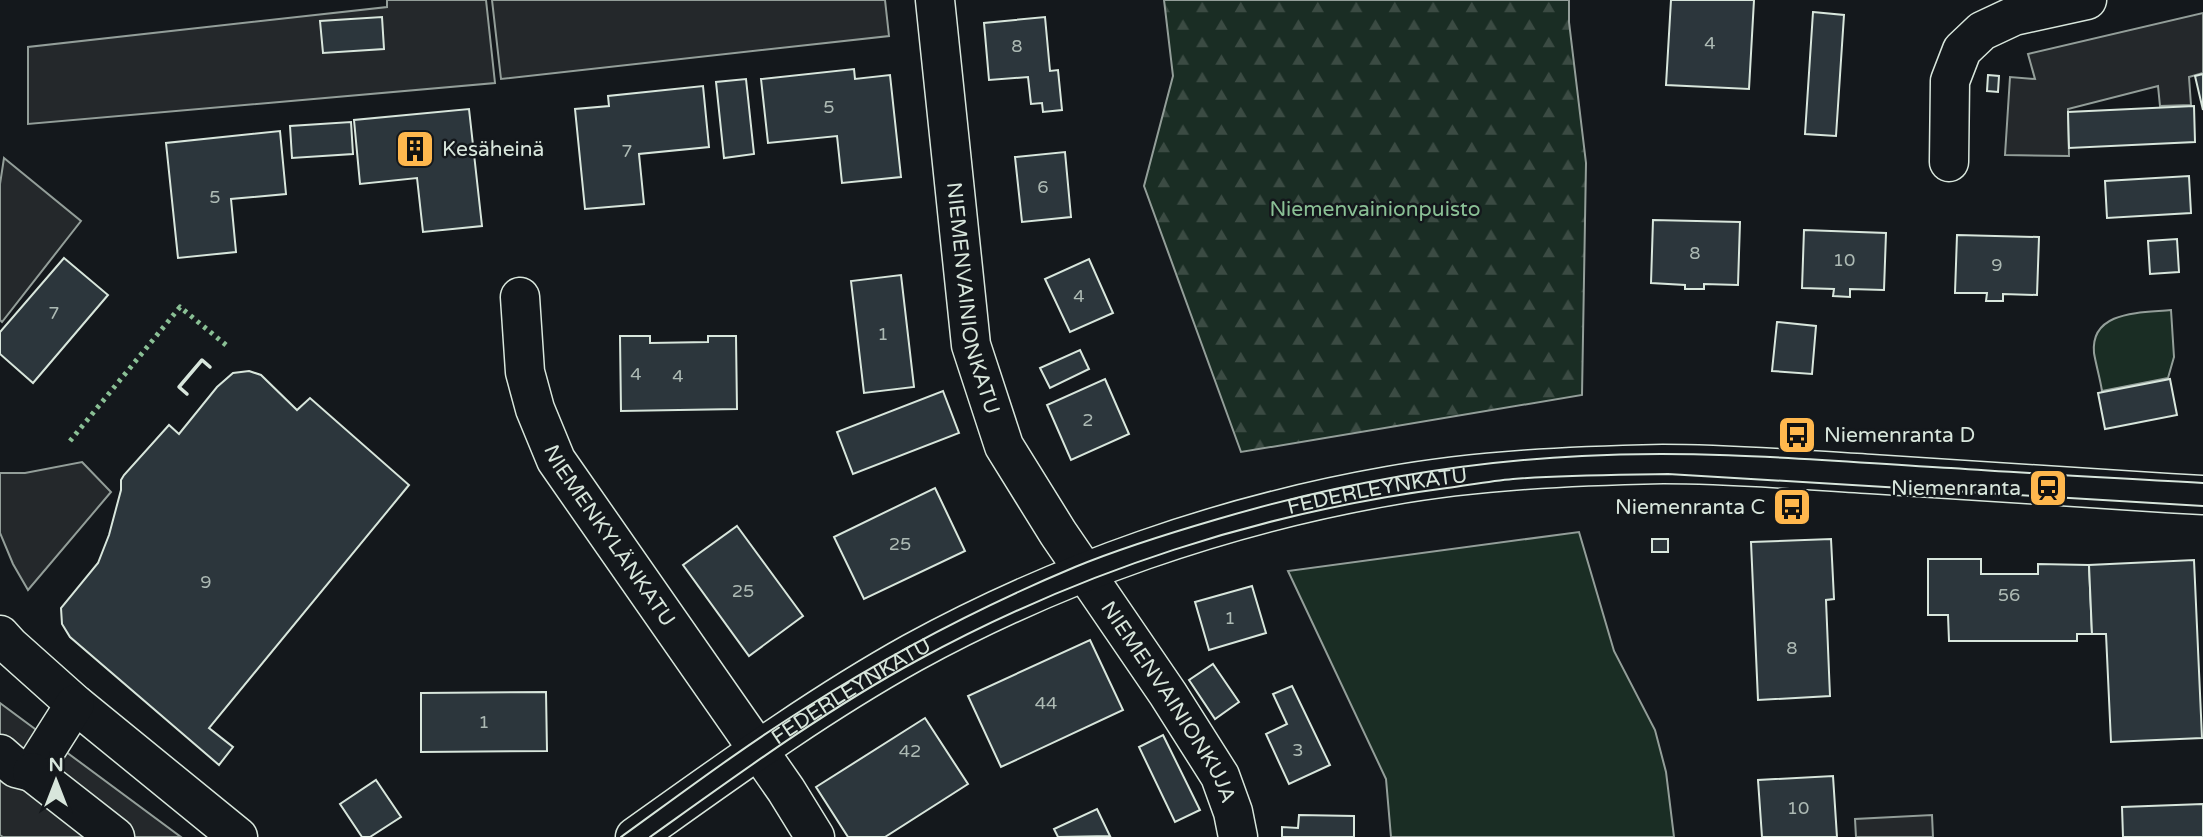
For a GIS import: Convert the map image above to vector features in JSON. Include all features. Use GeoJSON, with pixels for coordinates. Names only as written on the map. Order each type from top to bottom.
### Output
{"type":"FeatureCollection","features":[{"type":"Feature","properties":{"kind":"street","name":"NIEMENVAINIONKATU"},"geometry":{"type":"LineString","coordinates":[[935,0],[971,345],[1004,446],[1084,572]]}},
{"type":"Feature","properties":{"kind":"street"},"geometry":{"type":"LineString","coordinates":[[1949,162],[1951,80],[1962,50],[1982,31],[2014,16],[2087,0]]}},
{"type":"Feature","properties":{"kind":"street","name":"NIEMENKYLÄNKATU"},"geometry":{"type":"LineString","coordinates":[[520,297],[525,372],[535,409],[556,460],[758,750],[815,837]]}},
{"type":"Feature","properties":{"kind":"street","name":"FEDERLEYNKATU"},"geometry":{"type":"LineString","coordinates":[[635,837],[758,750],[850,690],[913,653],[997,610],[1084,572],[1172,541],[1289,508],[1391,486],[1511,471],[1667,464],[1739,466],[2203,495]]}},
{"type":"Feature","properties":{"kind":"street","name":"NIEMENVAINIONKUJA"},"geometry":{"type":"LineString","coordinates":[[1084,572],[1220,776],[1233,812],[1238,837]]}},
{"type":"Feature","properties":{"kind":"street"},"geometry":{"type":"LineString","coordinates":[[0,635],[75,705],[238,837]]}},
{"type":"Feature","properties":{"kind":"street"},"geometry":{"type":"LineString","coordinates":[[75,705],[16,763],[115,837]]}},
{"type":"Feature","properties":{"kind":"green space","name":"Niemenvainionpuisto"},"geometry":{"type":"Polygon","coordinates":[[[1164,0],[1569,0],[1569,22],[1586,163],[1582,395],[1241,452],[1144,186],[1173,76],[1164,0]]]}},
{"type":"Feature","properties":{"kind":"green space"},"geometry":{"type":"Polygon","coordinates":[[[2171,310],[2174,357],[2168,378],[2102,391],[2094,353],[2095,339],[2100,329],[2120,316],[2171,310]]]}},
{"type":"Feature","properties":{"kind":"green space"},"geometry":{"type":"Polygon","coordinates":[[[1579,532],[1614,651],[1655,730],[1666,772],[1674,837],[1391,837],[1386,779],[1288,571],[1579,532]]]}},
{"type":"Feature","properties":{"kind":"shaded area"},"geometry":{"type":"Polygon","coordinates":[[[387,0],[486,0],[495,83],[28,124],[28,47],[387,7],[387,0]]]}},
{"type":"Feature","properties":{"kind":"shaded area"},"geometry":{"type":"Polygon","coordinates":[[[492,0],[885,0],[889,36],[501,79],[492,0]]]}},
{"type":"Feature","properties":{"kind":"shaded area"},"geometry":{"type":"Polygon","coordinates":[[[2203,13],[2203,73],[2189,77],[2191,105],[2160,106],[2158,86],[2068,109],[2069,156],[2005,155],[2010,77],[2035,79],[2028,54],[2203,13]]]}},
{"type":"Feature","properties":{"kind":"shaded area"},"geometry":{"type":"Polygon","coordinates":[[[4,158],[81,221],[2,322],[0,184],[4,158]]]}},
{"type":"Feature","properties":{"kind":"shaded area"},"geometry":{"type":"Polygon","coordinates":[[[82,462],[111,492],[28,590],[0,533],[0,473],[25,473],[82,462]]]}},
{"type":"Feature","properties":{"kind":"shaded area"},"geometry":{"type":"Polygon","coordinates":[[[0,703],[181,837],[0,835],[0,703]]]}},
{"type":"Feature","properties":{"kind":"shaded area"},"geometry":{"type":"Polygon","coordinates":[[[1932,815],[1933,837],[1856,837],[1855,819],[1932,815]]]}},
{"type":"Feature","properties":{"kind":"building"},"geometry":{"type":"Polygon","coordinates":[[[1671,0],[1754,0],[1749,89],[1666,85],[1671,0]]]}},
{"type":"Feature","properties":{"kind":"building"},"geometry":{"type":"Polygon","coordinates":[[[1813,12],[1844,15],[1836,136],[1805,134],[1813,12]]]}},
{"type":"Feature","properties":{"kind":"building"},"geometry":{"type":"Polygon","coordinates":[[[382,17],[384,49],[323,53],[320,21],[382,17]]]}},
{"type":"Feature","properties":{"kind":"building"},"geometry":{"type":"Polygon","coordinates":[[[1045,17],[1050,71],[1058,70],[1062,110],[1043,112],[1042,103],[1031,104],[1028,77],[989,80],[984,23],[1045,17]]]}},
{"type":"Feature","properties":{"kind":"building"},"geometry":{"type":"Polygon","coordinates":[[[854,69],[855,79],[890,75],[901,177],[842,183],[837,136],[768,143],[761,79],[854,69]]]}},
{"type":"Feature","properties":{"kind":"building"},"geometry":{"type":"Polygon","coordinates":[[[2203,74],[2203,110],[2195,76],[2203,74]]]}},
{"type":"Feature","properties":{"kind":"building"},"geometry":{"type":"Polygon","coordinates":[[[1988,75],[1999,76],[1998,92],[1987,91],[1988,75]]]}},
{"type":"Feature","properties":{"kind":"building"},"geometry":{"type":"Polygon","coordinates":[[[746,79],[754,154],[724,158],[716,82],[746,79]]]}},
{"type":"Feature","properties":{"kind":"building"},"geometry":{"type":"Polygon","coordinates":[[[703,86],[709,147],[639,154],[644,204],[585,209],[575,109],[609,106],[608,96],[703,86]]]}},
{"type":"Feature","properties":{"kind":"building"},"geometry":{"type":"Polygon","coordinates":[[[2194,106],[2195,142],[2069,148],[2068,112],[2194,106]]]}},
{"type":"Feature","properties":{"kind":"building","name":"Kesäheinä"},"geometry":{"type":"Polygon","coordinates":[[[469,109],[482,226],[423,232],[417,178],[360,184],[354,120],[469,109]]]}},
{"type":"Feature","properties":{"kind":"building"},"geometry":{"type":"Polygon","coordinates":[[[351,122],[353,154],[292,158],[290,126],[351,122]]]}},
{"type":"Feature","properties":{"kind":"building"},"geometry":{"type":"Polygon","coordinates":[[[280,131],[286,194],[231,199],[236,252],[178,258],[166,143],[280,131]]]}},
{"type":"Feature","properties":{"kind":"building"},"geometry":{"type":"Polygon","coordinates":[[[1065,152],[1071,217],[1022,222],[1015,157],[1065,152]]]}},
{"type":"Feature","properties":{"kind":"building"},"geometry":{"type":"Polygon","coordinates":[[[2189,176],[2191,213],[2107,218],[2105,181],[2189,176]]]}},
{"type":"Feature","properties":{"kind":"building"},"geometry":{"type":"Polygon","coordinates":[[[1653,220],[1740,222],[1738,285],[1704,284],[1704,289],[1685,289],[1685,285],[1651,283],[1653,220]]]}},
{"type":"Feature","properties":{"kind":"building"},"geometry":{"type":"Polygon","coordinates":[[[1804,230],[1886,233],[1884,290],[1850,289],[1850,297],[1833,296],[1834,289],[1802,288],[1804,230]]]}},
{"type":"Feature","properties":{"kind":"building"},"geometry":{"type":"Polygon","coordinates":[[[1957,235],[2039,237],[2037,295],[2003,294],[2003,301],[1986,301],[1987,293],[1955,293],[1957,235]]]}},
{"type":"Feature","properties":{"kind":"building"},"geometry":{"type":"Polygon","coordinates":[[[2177,239],[2179,272],[2150,274],[2148,241],[2177,239]]]}},
{"type":"Feature","properties":{"kind":"building"},"geometry":{"type":"Polygon","coordinates":[[[64,258],[108,295],[33,383],[0,354],[0,332],[64,258]]]}},
{"type":"Feature","properties":{"kind":"building"},"geometry":{"type":"Polygon","coordinates":[[[1089,259],[1113,313],[1070,332],[1045,279],[1089,259]]]}},
{"type":"Feature","properties":{"kind":"building"},"geometry":{"type":"Polygon","coordinates":[[[901,275],[914,387],[864,393],[851,281],[901,275]]]}},
{"type":"Feature","properties":{"kind":"building"},"geometry":{"type":"Polygon","coordinates":[[[1777,322],[1816,326],[1812,374],[1772,371],[1777,322]]]}},
{"type":"Feature","properties":{"kind":"building"},"geometry":{"type":"Polygon","coordinates":[[[620,336],[650,336],[650,343],[708,342],[708,336],[736,336],[737,409],[621,411],[620,336]]]}},
{"type":"Feature","properties":{"kind":"building"},"geometry":{"type":"Polygon","coordinates":[[[1080,350],[1089,369],[1050,388],[1040,368],[1080,350]]]}},
{"type":"Feature","properties":{"kind":"building"},"geometry":{"type":"Polygon","coordinates":[[[249,371],[261,375],[297,410],[310,398],[409,485],[209,728],[233,747],[219,765],[70,637],[62,624],[61,608],[98,563],[109,535],[124,475],[169,425],[179,434],[217,387],[233,373],[249,371]]]}},
{"type":"Feature","properties":{"kind":"building"},"geometry":{"type":"Polygon","coordinates":[[[1105,379],[1129,434],[1071,460],[1047,405],[1105,379]]]}},
{"type":"Feature","properties":{"kind":"building"},"geometry":{"type":"Polygon","coordinates":[[[2170,379],[2177,415],[2105,429],[2098,393],[2170,379]]]}},
{"type":"Feature","properties":{"kind":"building"},"geometry":{"type":"Polygon","coordinates":[[[943,391],[959,433],[853,474],[837,432],[943,391]]]}},
{"type":"Feature","properties":{"kind":"building"},"geometry":{"type":"Polygon","coordinates":[[[935,488],[965,551],[864,599],[834,537],[935,488]]]}},
{"type":"Feature","properties":{"kind":"building"},"geometry":{"type":"Polygon","coordinates":[[[737,526],[803,616],[749,656],[683,565],[737,526]]]}},
{"type":"Feature","properties":{"kind":"building"},"geometry":{"type":"Polygon","coordinates":[[[1652,539],[1668,539],[1668,552],[1652,552],[1652,539]]]}},
{"type":"Feature","properties":{"kind":"building"},"geometry":{"type":"Polygon","coordinates":[[[1831,539],[1834,599],[1826,600],[1830,696],[1758,700],[1751,542],[1831,539]]]}},
{"type":"Feature","properties":{"kind":"building"},"geometry":{"type":"Polygon","coordinates":[[[1928,559],[1981,559],[1981,574],[2038,574],[2038,564],[2089,565],[2092,634],[2077,634],[2077,641],[1949,641],[1948,615],[1928,615],[1928,559]]]}},
{"type":"Feature","properties":{"kind":"building"},"geometry":{"type":"Polygon","coordinates":[[[2194,560],[2202,738],[2111,742],[2106,634],[2092,634],[2089,565],[2194,560]]]}},
{"type":"Feature","properties":{"kind":"building"},"geometry":{"type":"Polygon","coordinates":[[[1252,586],[1266,633],[1209,650],[1195,602],[1252,586]]]}},
{"type":"Feature","properties":{"kind":"building"},"geometry":{"type":"Polygon","coordinates":[[[1090,640],[1123,710],[1001,767],[968,696],[1090,640]]]}},
{"type":"Feature","properties":{"kind":"building"},"geometry":{"type":"Polygon","coordinates":[[[1213,664],[1239,702],[1215,719],[1189,680],[1213,664]]]}},
{"type":"Feature","properties":{"kind":"building"},"geometry":{"type":"Polygon","coordinates":[[[1292,686],[1330,765],[1289,784],[1266,734],[1287,724],[1273,694],[1292,686]]]}},
{"type":"Feature","properties":{"kind":"building"},"geometry":{"type":"Polygon","coordinates":[[[546,692],[547,751],[421,752],[421,693],[546,692]]]}},
{"type":"Feature","properties":{"kind":"building"},"geometry":{"type":"Polygon","coordinates":[[[925,718],[968,784],[885,837],[848,837],[816,787],[925,718]]]}},
{"type":"Feature","properties":{"kind":"building"},"geometry":{"type":"Polygon","coordinates":[[[1163,735],[1200,810],[1175,822],[1139,747],[1163,735]]]}},
{"type":"Feature","properties":{"kind":"building"},"geometry":{"type":"Polygon","coordinates":[[[1833,776],[1837,837],[1762,837],[1758,780],[1833,776]]]}},
{"type":"Feature","properties":{"kind":"building"},"geometry":{"type":"Polygon","coordinates":[[[376,780],[401,817],[370,837],[362,837],[340,804],[376,780]]]}},
{"type":"Feature","properties":{"kind":"building"},"geometry":{"type":"Polygon","coordinates":[[[2203,804],[2203,837],[2123,837],[2122,807],[2203,804]]]}},
{"type":"Feature","properties":{"kind":"building"},"geometry":{"type":"Polygon","coordinates":[[[1097,809],[1110,836],[1058,837],[1054,829],[1097,809]]]}},
{"type":"Feature","properties":{"kind":"building"},"geometry":{"type":"Polygon","coordinates":[[[1299,815],[1354,816],[1354,837],[1282,837],[1282,827],[1298,828],[1299,815]]]}},
{"type":"Feature","properties":{"kind":"tram line"},"geometry":{"type":"LineString","coordinates":[[621,837],[736,754],[807,707],[905,649],[972,614],[1110,553],[1200,524],[1308,495],[1398,477],[1490,463],[1628,454],[1767,457],[2203,483]]}},
{"type":"Feature","properties":{"kind":"tram line"},"geometry":{"type":"LineString","coordinates":[[650,837],[781,744],[849,700],[980,628],[1108,573],[1174,550],[1309,512],[1505,480],[1668,474],[2203,506]]}},
{"type":"Feature","properties":{"kind":"hedge"},"geometry":{"type":"LineString","coordinates":[[70,441],[180,307],[226,345]]}},
{"type":"Feature","properties":{"kind":"wall"},"geometry":{"type":"LineString","coordinates":[[187,394],[179,387],[202,360],[210,367]]}},
{"type":"Feature","properties":{"kind":"place","name":"Kesäheinä"},"geometry":{"type":"Point","coordinates":[415,149]}},
{"type":"Feature","properties":{"kind":"place","name":"Niemenranta D"},"geometry":{"type":"Point","coordinates":[1797,435]}},
{"type":"Feature","properties":{"kind":"place","name":"Niemenranta"},"geometry":{"type":"Point","coordinates":[2048,488]}},
{"type":"Feature","properties":{"kind":"place","name":"Niemenranta C"},"geometry":{"type":"Point","coordinates":[1792,507]}}]}
